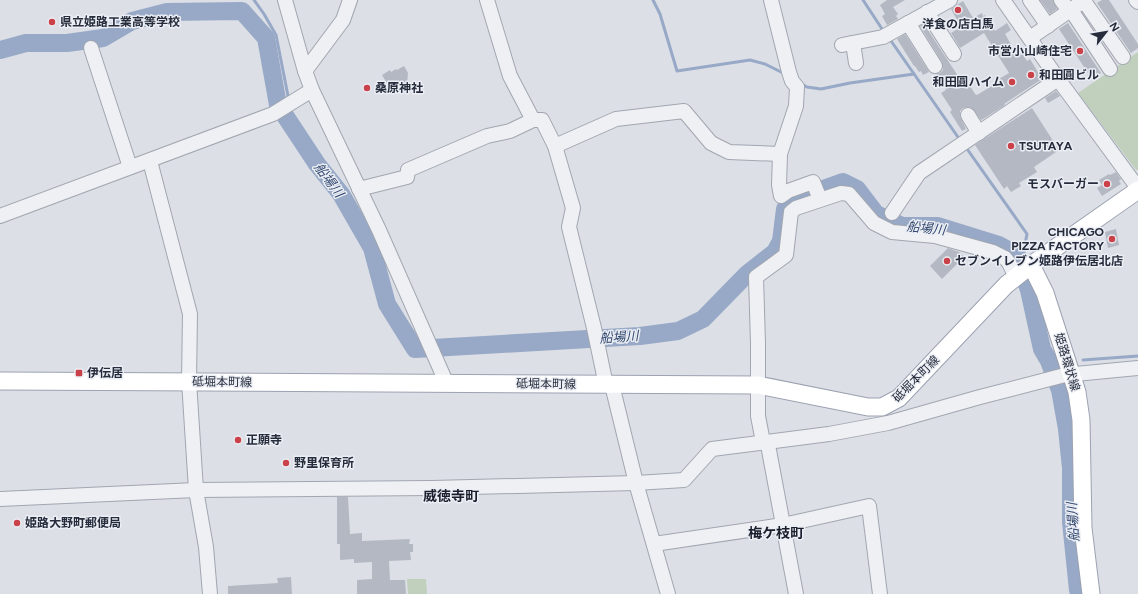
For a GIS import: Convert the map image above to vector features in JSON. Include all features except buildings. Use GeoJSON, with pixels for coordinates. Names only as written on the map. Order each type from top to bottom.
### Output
{"type":"FeatureCollection","features":[{"type":"Feature","properties":{"kind":"main road"},"geometry":{"type":"LineString","coordinates":[[1024,271],[1138,189]]}},
{"type":"Feature","properties":{"kind":"main road","name":"砥堀本町線"},"geometry":{"type":"LineString","coordinates":[[0,381],[189,381],[411,384],[446,382],[609,385],[758,385],[868,407],[882,408],[899,398],[1006,285],[1024,271]]}},
{"type":"Feature","properties":{"kind":"main road","name":"姫路環状線"},"geometry":{"type":"LineString","coordinates":[[1024,271],[1045,293],[1068,375],[1077,392],[1081,420],[1084,528],[1091,594]]}},
{"type":"Feature","properties":{"kind":"street"},"geometry":{"type":"LineString","coordinates":[[285,0],[305,71],[312,90],[379,230],[446,382]]}},
{"type":"Feature","properties":{"kind":"street"},"geometry":{"type":"LineString","coordinates":[[305,71],[343,20],[350,0]]}},
{"type":"Feature","properties":{"kind":"street"},"geometry":{"type":"LineString","coordinates":[[487,0],[510,76],[533,120]]}},
{"type":"Feature","properties":{"kind":"street"},"geometry":{"type":"LineString","coordinates":[[771,0],[789,72],[792,81],[798,87],[796,106],[780,154],[779,185],[781,196],[788,191],[813,182],[820,199]]}},
{"type":"Feature","properties":{"kind":"street"},"geometry":{"type":"LineString","coordinates":[[856,63],[847,44],[887,35],[950,0]]}},
{"type":"Feature","properties":{"kind":"street"},"geometry":{"type":"LineString","coordinates":[[1004,0],[1058,79],[1138,189]]}},
{"type":"Feature","properties":{"kind":"street"},"geometry":{"type":"LineString","coordinates":[[1030,0],[1048,26]]}},
{"type":"Feature","properties":{"kind":"street"},"geometry":{"type":"LineString","coordinates":[[1030,38],[1048,26],[1067,7],[1085,0],[1123,58]]}},
{"type":"Feature","properties":{"kind":"street"},"geometry":{"type":"LineString","coordinates":[[1067,7],[1110,69]]}},
{"type":"Feature","properties":{"kind":"street"},"geometry":{"type":"LineString","coordinates":[[927,12],[954,54]]}},
{"type":"Feature","properties":{"kind":"street"},"geometry":{"type":"LineString","coordinates":[[908,23],[936,66]]}},
{"type":"Feature","properties":{"kind":"street"},"geometry":{"type":"LineString","coordinates":[[91,48],[130,167]]}},
{"type":"Feature","properties":{"kind":"street"},"geometry":{"type":"LineString","coordinates":[[892,213],[919,173],[1058,79]]}},
{"type":"Feature","properties":{"kind":"street"},"geometry":{"type":"LineString","coordinates":[[0,216],[273,114],[312,90]]}},
{"type":"Feature","properties":{"kind":"street"},"geometry":{"type":"LineString","coordinates":[[555,146],[616,119],[684,111],[711,143],[729,152],[780,154]]}},
{"type":"Feature","properties":{"kind":"street"},"geometry":{"type":"LineString","coordinates":[[968,115],[979,133]]}},
{"type":"Feature","properties":{"kind":"street"},"geometry":{"type":"LineString","coordinates":[[359,189],[407,178],[408,170],[487,136],[510,131],[533,120],[542,120],[555,146],[573,208],[569,227],[597,343],[668,594]]}},
{"type":"Feature","properties":{"kind":"street"},"geometry":{"type":"LineString","coordinates":[[150,161],[190,314],[189,381],[196,490],[206,547],[210,594]]}},
{"type":"Feature","properties":{"kind":"street"},"geometry":{"type":"LineString","coordinates":[[796,594],[768,445],[763,442],[758,416],[756,277],[786,256],[791,212],[796,208],[820,199],[841,193],[849,194],[874,223],[892,232],[935,236],[993,252],[1024,271]]}},
{"type":"Feature","properties":{"kind":"street"},"geometry":{"type":"LineString","coordinates":[[0,499],[196,490],[432,488],[636,483],[684,480],[712,449],[829,434],[888,423],[1048,379],[1068,375],[1138,368]]}},
{"type":"Feature","properties":{"kind":"street"},"geometry":{"type":"LineString","coordinates":[[887,406],[888,423]]}},
{"type":"Feature","properties":{"kind":"street"},"geometry":{"type":"LineString","coordinates":[[654,544],[783,525],[869,506],[880,594]]}},
{"type":"Feature","properties":{"kind":"green space"},"geometry":{"type":"Polygon","coordinates":[[[1138,52],[1138,170],[1136,170],[1078,93],[1138,52]]]}},
{"type":"Feature","properties":{"kind":"green space"},"geometry":{"type":"Polygon","coordinates":[[[407,579],[426,579],[427,594],[408,594],[407,579]]]}},
{"type":"Feature","properties":{"kind":"waterway"},"geometry":{"type":"LineString","coordinates":[[254,0],[276,35],[289,101]]}},
{"type":"Feature","properties":{"kind":"waterway"},"geometry":{"type":"LineString","coordinates":[[653,0],[660,14],[677,71],[750,60],[765,64],[785,74]]}},
{"type":"Feature","properties":{"kind":"waterway"},"geometry":{"type":"LineString","coordinates":[[863,0],[884,32]]}},
{"type":"Feature","properties":{"kind":"waterway","name":"船場川"},"geometry":{"type":"LineString","coordinates":[[0,50],[26,43],[67,43],[103,38],[132,21],[167,12],[242,11],[266,38],[278,105],[317,164],[341,194],[372,248],[387,304],[415,349],[640,336],[678,331],[703,319],[747,274],[775,252],[781,241],[785,209],[793,200],[843,182],[857,189],[876,214],[902,226],[938,226],[999,245],[1017,255],[1029,290],[1042,349],[1049,361],[1060,390],[1067,429],[1071,468],[1071,522],[1078,590],[1080,594]]}},
{"type":"Feature","properties":{"kind":"waterway"},"geometry":{"type":"LineString","coordinates":[[889,38],[960,140]]}},
{"type":"Feature","properties":{"kind":"waterway"},"geometry":{"type":"LineString","coordinates":[[800,83],[807,87],[821,89],[850,83],[914,74]]}},
{"type":"Feature","properties":{"kind":"waterway"},"geometry":{"type":"LineString","coordinates":[[290,108],[292,114],[305,134],[317,164]]}},
{"type":"Feature","properties":{"kind":"waterway"},"geometry":{"type":"LineString","coordinates":[[965,146],[1027,234],[1024,249],[1017,255]]}},
{"type":"Feature","properties":{"kind":"waterway"},"geometry":{"type":"LineString","coordinates":[[1083,360],[1138,356]]}},
{"type":"Feature","properties":{"kind":"place","name":"洋食の店白馬"},"geometry":{"type":"Point","coordinates":[958,10]}},
{"type":"Feature","properties":{"kind":"place","name":"県立姫路工業高等学校"},"geometry":{"type":"Point","coordinates":[52,22]}},
{"type":"Feature","properties":{"kind":"place","name":"市営小山崎住宅"},"geometry":{"type":"Point","coordinates":[1080,51]}},
{"type":"Feature","properties":{"kind":"place","name":"和田圓ビル"},"geometry":{"type":"Point","coordinates":[1031,75]}},
{"type":"Feature","properties":{"kind":"place","name":"和田圓ハイム"},"geometry":{"type":"Point","coordinates":[1012,82]}},
{"type":"Feature","properties":{"kind":"place","name":"桑原神社"},"geometry":{"type":"Point","coordinates":[367,88]}},
{"type":"Feature","properties":{"kind":"place","name":"TSUTAYA"},"geometry":{"type":"Point","coordinates":[1011,146]}},
{"type":"Feature","properties":{"kind":"place","name":"モスバーガー"},"geometry":{"type":"Point","coordinates":[1107,184]}},
{"type":"Feature","properties":{"kind":"place","name":"CHICAGO PIZZA FACTORY"},"geometry":{"type":"Point","coordinates":[1112,239]}},
{"type":"Feature","properties":{"kind":"place","name":"セブンイレブン姫路伊伝居北店"},"geometry":{"type":"Point","coordinates":[947,261]}},
{"type":"Feature","properties":{"kind":"place","name":"伊伝居"},"geometry":{"type":"Point","coordinates":[79,373]}},
{"type":"Feature","properties":{"kind":"place","name":"正願寺"},"geometry":{"type":"Point","coordinates":[238,440]}},
{"type":"Feature","properties":{"kind":"place","name":"野里保育所"},"geometry":{"type":"Point","coordinates":[286,463]}},
{"type":"Feature","properties":{"kind":"place","name":"姫路大野町郵便局"},"geometry":{"type":"Point","coordinates":[17,523]}},
{"type":"Feature","properties":{"kind":"district","name":"威徳寺町"},"geometry":{"type":"Point","coordinates":[451,496]}},
{"type":"Feature","properties":{"kind":"district","name":"梅ケ枝町"},"geometry":{"type":"Point","coordinates":[776,533]}}]}
